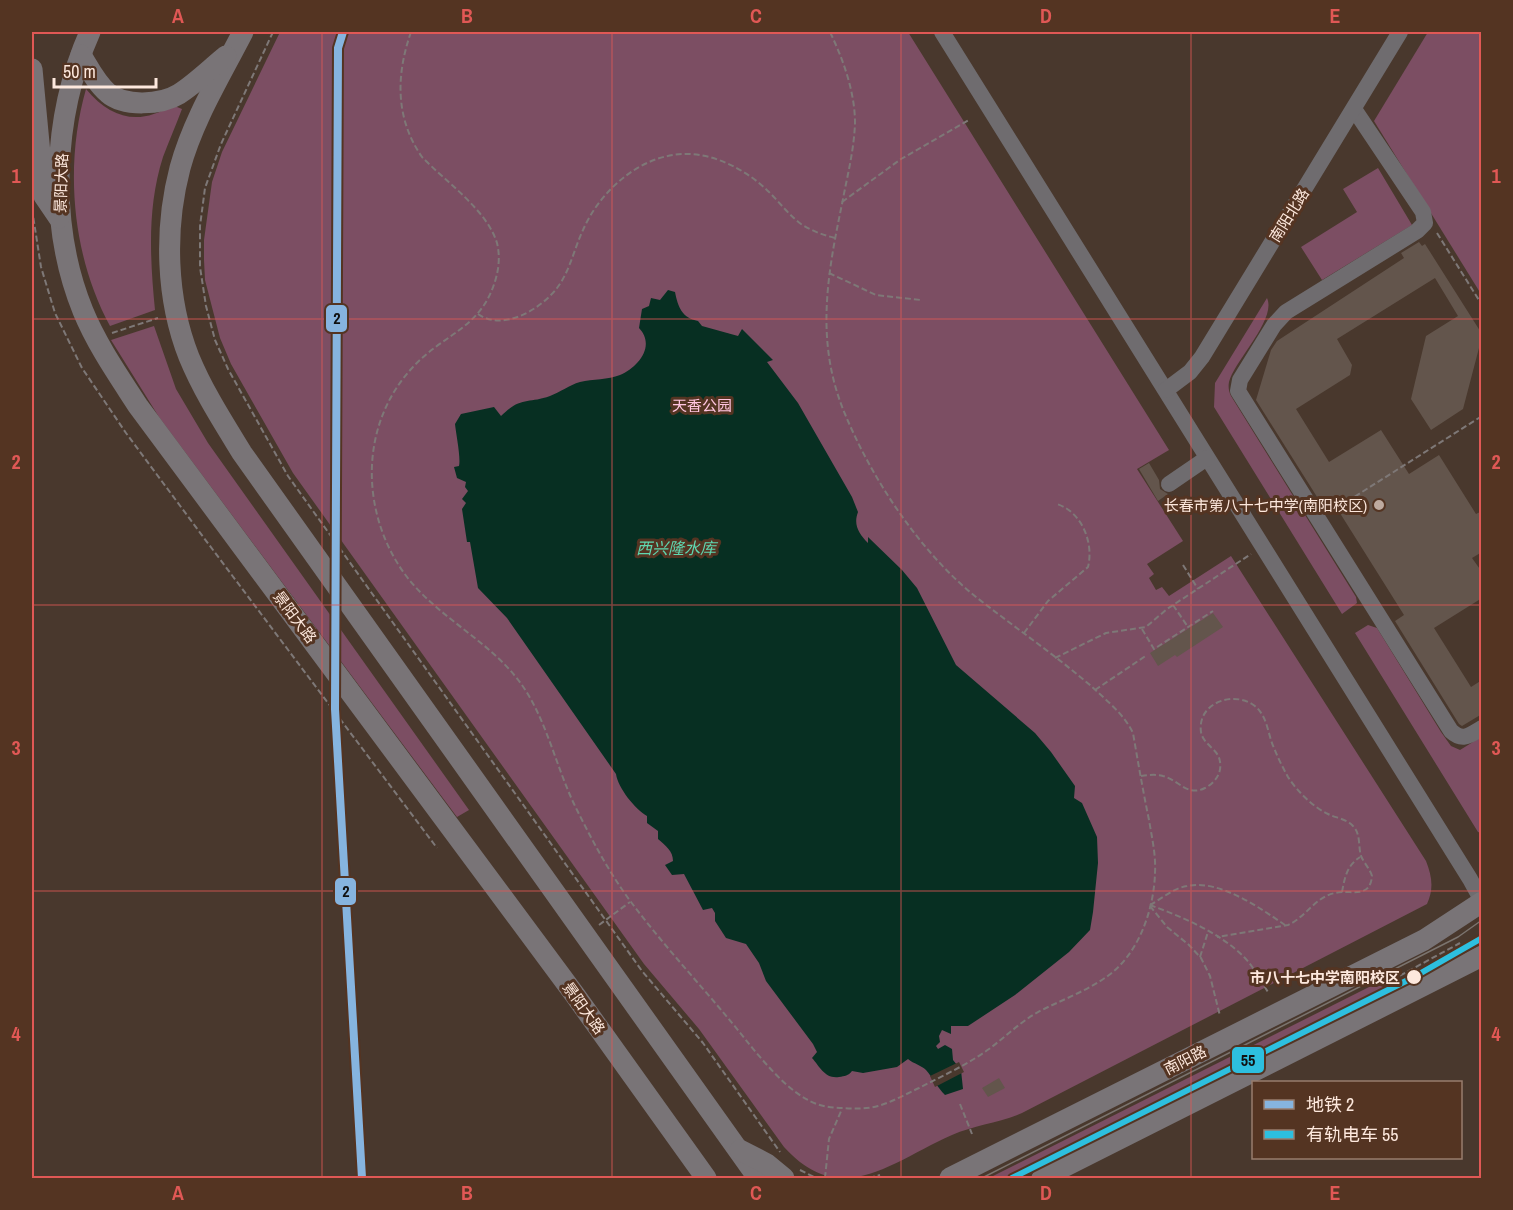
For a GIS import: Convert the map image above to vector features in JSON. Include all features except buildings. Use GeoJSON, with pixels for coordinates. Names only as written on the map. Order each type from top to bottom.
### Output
{"type":"FeatureCollection","features":[{"type":"Feature","properties":{"kind":"main road","name":"景阳大路"},"geometry":{"type":"LineString","coordinates":[[90,32],[81,55],[63,129],[59,218],[65,257],[83,312],[112,366],[138,406],[575,995],[706,1179]]}},
{"type":"Feature","properties":{"kind":"main road"},"geometry":{"type":"LineString","coordinates":[[81,55],[95,78],[108,93],[120,101],[136,104],[177,96],[239,41]]}},
{"type":"Feature","properties":{"kind":"main road"},"geometry":{"type":"LineString","coordinates":[[239,41],[188,144],[174,198],[170,236],[172,292],[188,355],[217,413],[242,453],[758,1179]]}},
{"type":"Feature","properties":{"kind":"main road"},"geometry":{"type":"LineString","coordinates":[[32,69],[44,195],[59,218]]}},
{"type":"Feature","properties":{"kind":"main road","name":"南阳路"},"geometry":{"type":"LineString","coordinates":[[950,1179],[1424,939],[1482,901]]}},
{"type":"Feature","properties":{"kind":"main road"},"geometry":{"type":"LineString","coordinates":[[1042,1179],[1482,956]]}},
{"type":"Feature","properties":{"kind":"main road"},"geometry":{"type":"LineString","coordinates":[[736,1149],[790,1173]]}},
{"type":"Feature","properties":{"kind":"street"},"geometry":{"type":"LineString","coordinates":[[942,32],[1482,901]]}},
{"type":"Feature","properties":{"kind":"street","name":"南阳北路"},"geometry":{"type":"LineString","coordinates":[[1166,390],[1196,365],[1400,32]]}},
{"type":"Feature","properties":{"kind":"street"},"geometry":{"type":"LineString","coordinates":[[1354,109],[1426,220],[1421,228],[1286,312],[1274,325],[1240,380],[1238,388],[1240,396],[1450,731],[1459,738],[1465,738],[1482,728]]}},
{"type":"Feature","properties":{"kind":"street"},"geometry":{"type":"LineString","coordinates":[[1169,484],[1207,458]]}},
{"type":"Feature","properties":{"kind":"path"},"geometry":{"type":"LineString","coordinates":[[273,32],[220,144],[205,188],[200,226],[200,267],[206,306],[215,340],[228,369],[288,476],[642,971],[703,1043],[782,1153]]}},
{"type":"Feature","properties":{"kind":"path"},"geometry":{"type":"LineString","coordinates":[[411,32],[403,57],[400,95],[404,123],[422,157],[487,223],[498,248],[498,269],[488,301],[478,314],[421,358],[402,379],[387,406],[374,445],[371,484],[378,520],[391,553],[426,598],[492,652],[522,685],[542,725],[575,806],[630,902],[780,1078],[809,1101],[861,1109],[879,1106],[965,1064],[992,1047],[1025,1019],[1108,976],[1126,959],[1137,944],[1155,882],[1155,858],[1130,726],[1118,711],[1095,690],[957,580],[904,519],[870,467],[844,412],[830,365],[825,307],[835,238],[854,144],[855,121],[846,74],[830,32]]}},
{"type":"Feature","properties":{"kind":"path"},"geometry":{"type":"LineString","coordinates":[[842,202],[901,159],[969,120]]}},
{"type":"Feature","properties":{"kind":"path"},"geometry":{"type":"LineString","coordinates":[[478,314],[489,321],[499,321],[525,313],[537,306],[561,281],[589,218],[601,200],[636,169],[672,155],[707,156],[736,168],[761,185],[803,225],[835,238]]}},
{"type":"Feature","properties":{"kind":"path"},"geometry":{"type":"LineString","coordinates":[[32,209],[41,267],[55,313],[82,368],[204,538],[437,848]]}},
{"type":"Feature","properties":{"kind":"path"},"geometry":{"type":"LineString","coordinates":[[1426,220],[1433,227],[1482,304]]}},
{"type":"Feature","properties":{"kind":"path"},"geometry":{"type":"LineString","coordinates":[[829,273],[876,295],[921,300]]}},
{"type":"Feature","properties":{"kind":"path"},"geometry":{"type":"LineString","coordinates":[[112,333],[158,318]]}},
{"type":"Feature","properties":{"kind":"path"},"geometry":{"type":"LineString","coordinates":[[1318,521],[1482,416]]}},
{"type":"Feature","properties":{"kind":"path"},"geometry":{"type":"LineString","coordinates":[[1024,633],[1048,601],[1088,567],[1090,551],[1082,524],[1068,508],[1057,504]]}},
{"type":"Feature","properties":{"kind":"path"},"geometry":{"type":"LineString","coordinates":[[1055,658],[1107,633],[1142,629],[1173,605],[1262,547]]}},
{"type":"Feature","properties":{"kind":"path"},"geometry":{"type":"LineString","coordinates":[[1183,565],[1198,589]]}},
{"type":"Feature","properties":{"kind":"path"},"geometry":{"type":"LineString","coordinates":[[1173,605],[1188,627]]}},
{"type":"Feature","properties":{"kind":"path"},"geometry":{"type":"LineString","coordinates":[[1142,629],[1154,649],[1213,611]]}},
{"type":"Feature","properties":{"kind":"path"},"geometry":{"type":"LineString","coordinates":[[1095,690],[1147,655]]}},
{"type":"Feature","properties":{"kind":"path"},"geometry":{"type":"LineString","coordinates":[[1141,776],[1162,776],[1186,790],[1206,788],[1220,772],[1220,763],[1217,753],[1202,736],[1203,716],[1211,706],[1218,702],[1240,699],[1254,705],[1265,718],[1273,747],[1295,786],[1322,810],[1354,826],[1361,856],[1372,876],[1371,883],[1361,892],[1335,892],[1322,898],[1299,919],[1286,926],[1217,937]]}},
{"type":"Feature","properties":{"kind":"path"},"geometry":{"type":"LineString","coordinates":[[1342,892],[1347,870],[1351,863],[1361,856]]}},
{"type":"Feature","properties":{"kind":"path"},"geometry":{"type":"LineString","coordinates":[[1150,905],[1187,885],[1206,887],[1238,896],[1286,926]]}},
{"type":"Feature","properties":{"kind":"path"},"geometry":{"type":"LineString","coordinates":[[584,936],[630,902]]}},
{"type":"Feature","properties":{"kind":"path"},"geometry":{"type":"LineString","coordinates":[[1150,905],[1175,914],[1217,937],[1244,957],[1268,992]]}},
{"type":"Feature","properties":{"kind":"path"},"geometry":{"type":"LineString","coordinates":[[1150,905],[1172,932],[1200,957],[1210,976],[1220,1016]]}},
{"type":"Feature","properties":{"kind":"path"},"geometry":{"type":"LineString","coordinates":[[1200,957],[1208,932]]}},
{"type":"Feature","properties":{"kind":"path"},"geometry":{"type":"LineString","coordinates":[[1392,980],[1460,943]]}},
{"type":"Feature","properties":{"kind":"path"},"geometry":{"type":"LineString","coordinates":[[960,1104],[972,1134]]}},
{"type":"Feature","properties":{"kind":"path"},"geometry":{"type":"LineString","coordinates":[[825,1179],[829,1139],[843,1108]]}},
{"type":"Feature","properties":{"kind":"path"},"geometry":{"type":"LineString","coordinates":[[790,1173],[816,1179]]}},
{"type":"Feature","properties":{"kind":"path"},"geometry":{"type":"LineString","coordinates":[[869,1179],[880,1175]]}},
{"type":"Feature","properties":{"kind":"green space","name":"天香公园"},"geometry":{"type":"Polygon","coordinates":[[[280,32],[908,32],[1169,450],[1137,469],[1183,541],[1147,564],[1154,574],[1149,578],[1156,590],[1162,587],[1169,596],[1231,556],[1426,861],[1431,882],[1431,893],[1427,904],[1022,1113],[960,1132],[866,1175],[846,1178],[826,1176],[805,1166],[784,1147],[699,1029],[644,964],[293,473],[231,364],[220,338],[205,280],[204,240],[212,182],[222,152],[280,32]]]}},
{"type":"Feature","properties":{"kind":"green space"},"geometry":{"type":"Polygon","coordinates":[[[1428,32],[1481,32],[1481,294],[1374,121],[1428,32]]]}},
{"type":"Feature","properties":{"kind":"green space"},"geometry":{"type":"Polygon","coordinates":[[[86,89],[105,107],[126,116],[149,116],[172,105],[182,109],[163,157],[154,195],[151,252],[155,310],[110,326],[87,270],[76,210],[75,149],[86,89]]]}},
{"type":"Feature","properties":{"kind":"green space"},"geometry":{"type":"Polygon","coordinates":[[[1378,168],[1412,225],[1322,280],[1301,247],[1357,212],[1343,189],[1378,168]]]}},
{"type":"Feature","properties":{"kind":"green space"},"geometry":{"type":"Polygon","coordinates":[[[1267,298],[1266,317],[1232,373],[1229,391],[1356,597],[1357,603],[1342,614],[1214,407],[1215,383],[1267,298]]]}},
{"type":"Feature","properties":{"kind":"green space"},"geometry":{"type":"Polygon","coordinates":[[[154,326],[176,389],[208,443],[469,810],[457,817],[159,417],[111,340],[154,326]]]}},
{"type":"Feature","properties":{"kind":"green space"},"geometry":{"type":"Polygon","coordinates":[[[1368,625],[1377,628],[1451,746],[1460,750],[1481,737],[1481,833],[1478,832],[1355,633],[1368,625]]]}},
{"type":"Feature","properties":{"kind":"green space"},"geometry":{"type":"Polygon","coordinates":[[[1391,976],[1394,983],[1005,1178],[989,1178],[1391,976]]]}},
{"type":"Feature","properties":{"kind":"water","name":"西兴隆水库"},"geometry":{"type":"Polygon","coordinates":[[[668,290],[675,292],[679,307],[688,317],[698,321],[702,326],[738,336],[742,329],[773,360],[767,362],[798,403],[852,497],[858,512],[858,529],[862,536],[868,543],[868,537],[917,588],[956,665],[1035,733],[1051,752],[1075,786],[1074,798],[1082,803],[1097,837],[1098,863],[1090,930],[1069,952],[1015,995],[968,1026],[951,1026],[951,1034],[942,1030],[939,1036],[940,1042],[936,1046],[938,1049],[945,1045],[952,1049],[953,1060],[961,1070],[963,1089],[945,1095],[926,1070],[908,1059],[897,1067],[863,1073],[852,1071],[848,1075],[839,1077],[823,1072],[812,1058],[817,1052],[813,1044],[766,981],[759,963],[746,944],[726,938],[715,921],[712,908],[703,910],[684,874],[672,875],[665,865],[673,861],[672,854],[658,839],[658,831],[647,823],[647,816],[628,798],[616,774],[507,618],[478,588],[462,509],[466,503],[462,499],[468,491],[465,487],[466,482],[457,478],[454,467],[459,466],[455,424],[461,414],[494,407],[501,416],[519,403],[550,396],[580,382],[611,378],[627,371],[643,355],[645,349],[644,335],[639,328],[642,309],[649,306],[651,298],[660,300],[668,290]]]}},
{"type":"Feature","properties":{"kind":"pier"},"geometry":{"type":"Polygon","coordinates":[[[959,1062],[964,1072],[935,1087],[930,1076],[959,1062]]]}},
{"type":"Feature","properties":{"kind":"tram line"},"geometry":{"type":"LineString","coordinates":[[982,1178],[1458,937],[1482,920]]}},
{"type":"Feature","properties":{"kind":"tram line","name":"55"},"geometry":{"type":"LineString","coordinates":[[1012,1178],[1414,977],[1482,938]]}},
{"type":"Feature","properties":{"kind":"metro line","name":"2"},"geometry":{"type":"LineString","coordinates":[[343,32],[338,48],[335,709],[362,1178]]}},
{"type":"Feature","properties":{"kind":"place","name":"长春市第八十七中学(南阳校区)"},"geometry":{"type":"Point","coordinates":[1379,505]}},
{"type":"Feature","properties":{"kind":"place","name":"市八十七中学南阳校区"},"geometry":{"type":"Point","coordinates":[1414,977]}}]}
